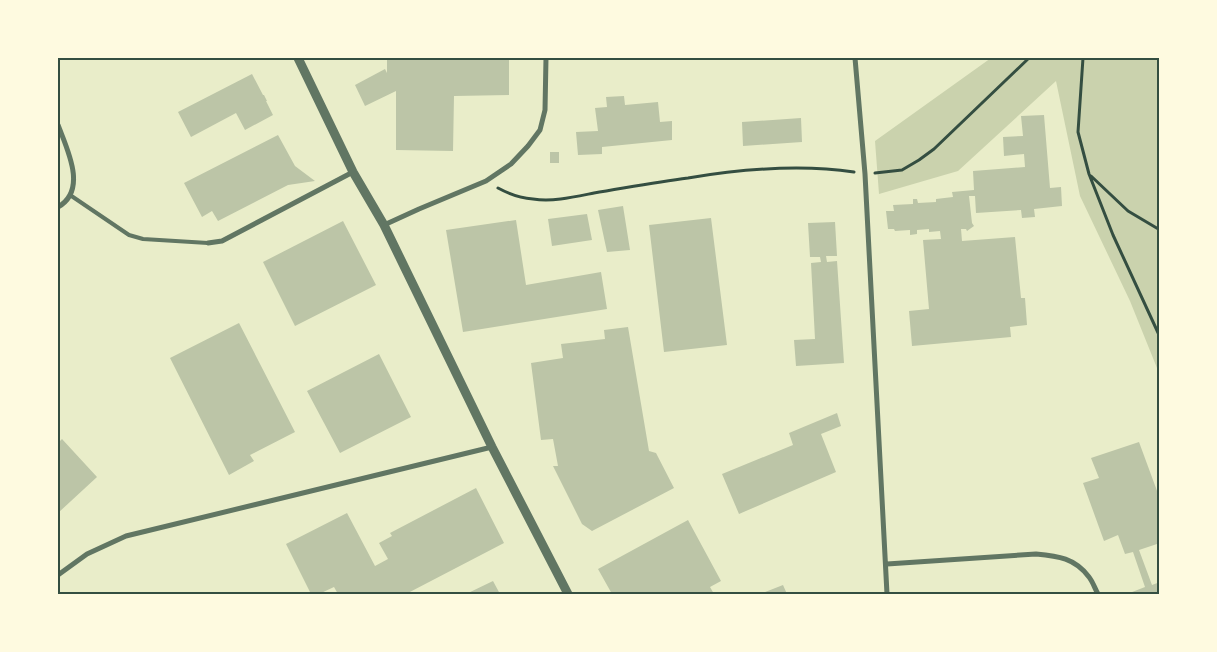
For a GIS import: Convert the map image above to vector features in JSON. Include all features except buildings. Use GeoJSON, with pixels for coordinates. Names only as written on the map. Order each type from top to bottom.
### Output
{"type":"FeatureCollection","features":[{"type":"Feature","properties":{"kind":"street"},"geometry":{"type":"LineString","coordinates":[[298,58],[353,172],[384,225],[492,447],[568,594]]}},
{"type":"Feature","properties":{"kind":"street"},"geometry":{"type":"LineString","coordinates":[[384,225],[486,181],[511,164],[540,130],[545,110],[546,58]]}},
{"type":"Feature","properties":{"kind":"street"},"geometry":{"type":"LineString","coordinates":[[855,58],[865,174],[888,594]]}},
{"type":"Feature","properties":{"kind":"street"},"geometry":{"type":"LineString","coordinates":[[58,125],[72,164],[74,180],[70,195],[58,207]]}},
{"type":"Feature","properties":{"kind":"street"},"geometry":{"type":"LineString","coordinates":[[208,243],[222,241],[353,172]]}},
{"type":"Feature","properties":{"kind":"street"},"geometry":{"type":"LineString","coordinates":[[58,575],[87,554],[126,536],[492,447]]}},
{"type":"Feature","properties":{"kind":"street"},"geometry":{"type":"LineString","coordinates":[[887,564],[1036,554],[1057,556],[1076,563],[1090,577],[1098,594]]}},
{"type":"Feature","properties":{"kind":"lane"},"geometry":{"type":"LineString","coordinates":[[70,195],[129,235],[143,239],[208,243]]}},
{"type":"Feature","properties":{"kind":"path"},"geometry":{"type":"LineString","coordinates":[[486,181],[509,194],[534,200],[564,198],[689,177],[755,169],[835,169],[865,174],[902,170],[934,149],[1029,58]]}},
{"type":"Feature","properties":{"kind":"path"},"geometry":{"type":"LineString","coordinates":[[1083,58],[1078,132],[1089,174],[1113,235],[1160,338]]}},
{"type":"Feature","properties":{"kind":"path"},"geometry":{"type":"LineString","coordinates":[[1089,174],[1128,211],[1160,230]]}},
{"type":"Feature","properties":{"kind":"green space"},"geometry":{"type":"Polygon","coordinates":[[[991,58],[1159,58],[1159,373],[1130,301],[1080,196],[1056,81],[958,171],[879,194],[875,141],[991,58]]]}}]}
